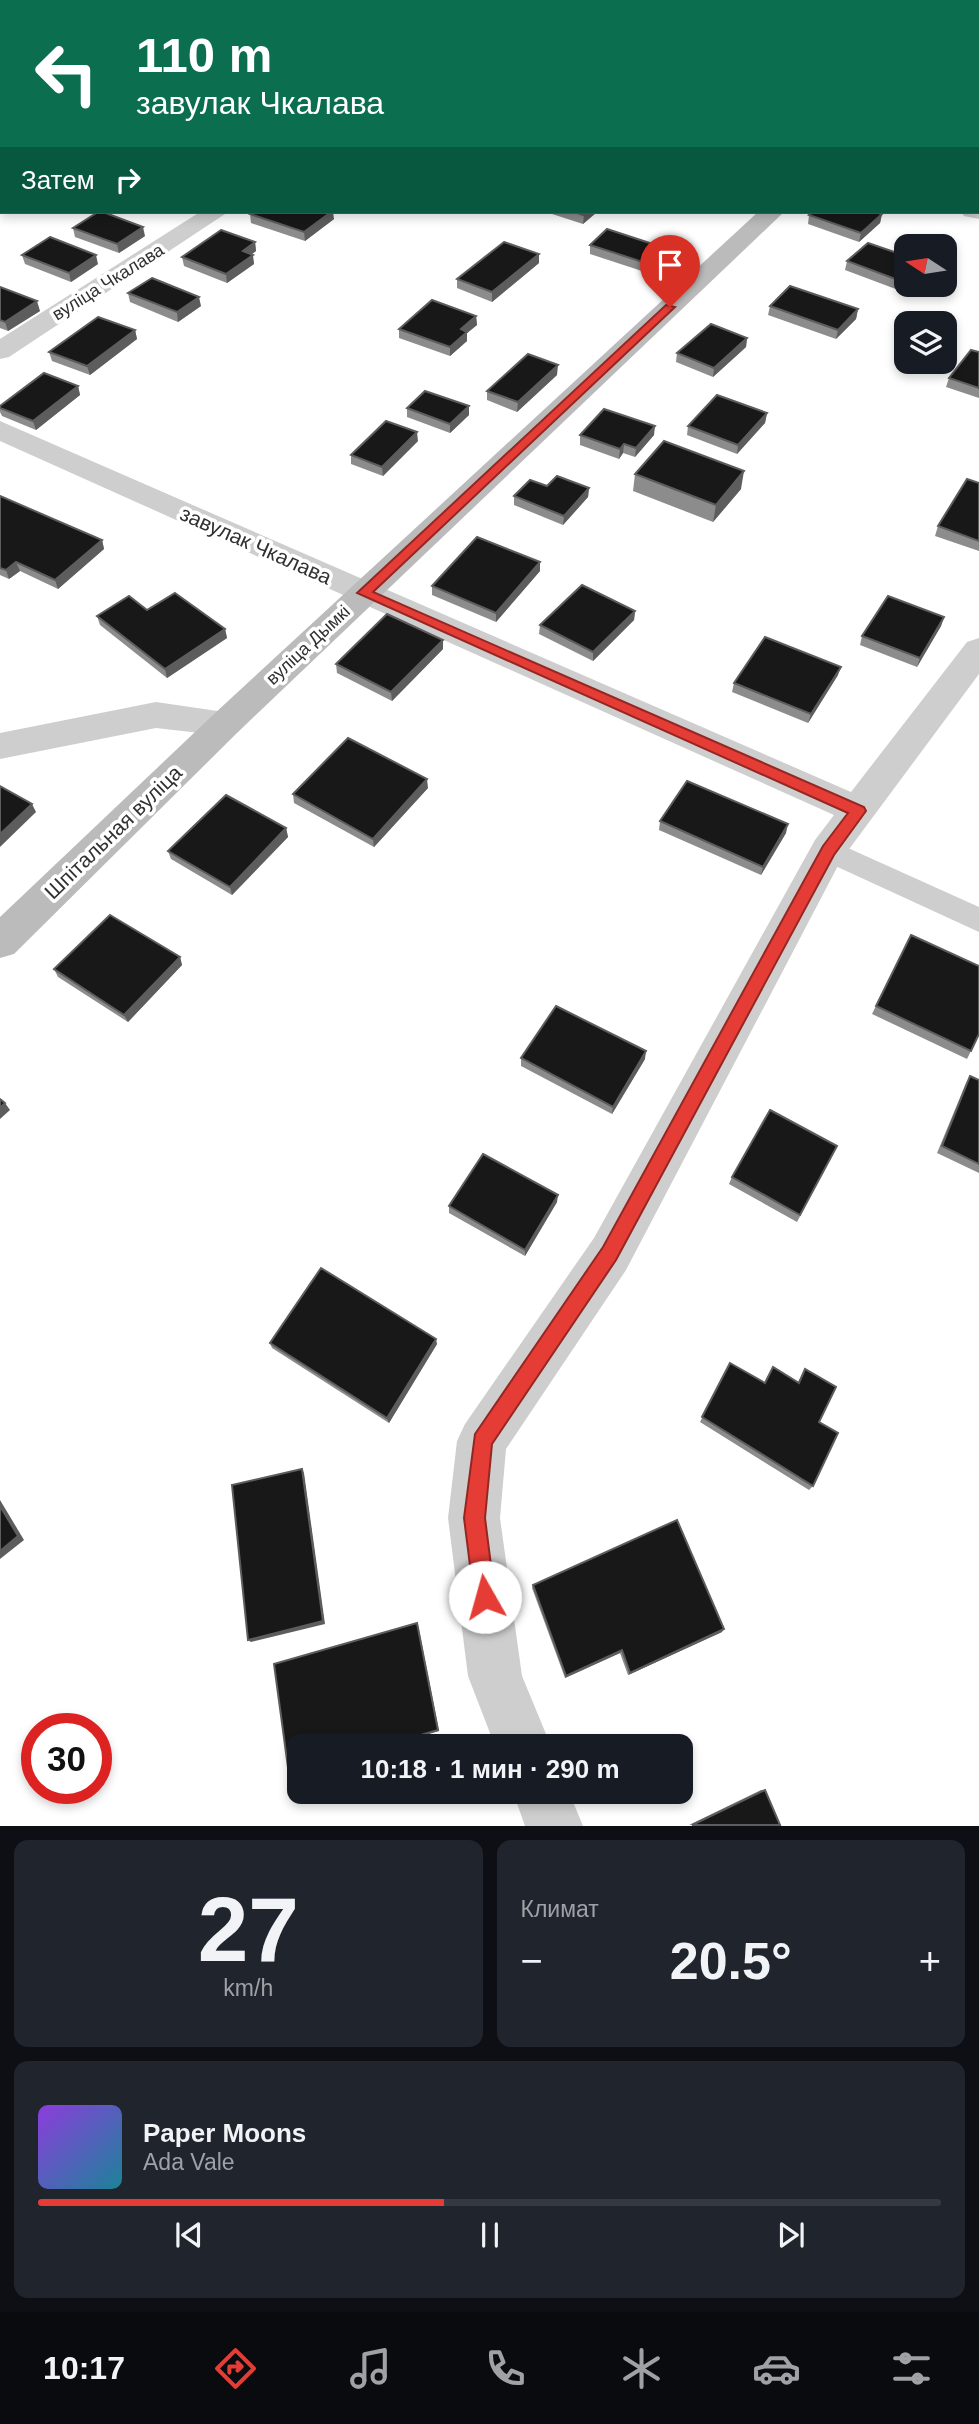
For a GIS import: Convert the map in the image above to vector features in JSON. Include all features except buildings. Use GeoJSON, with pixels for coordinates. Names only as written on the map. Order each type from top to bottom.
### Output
{"type":"FeatureCollection","features":[{"type":"Feature","properties":{"kind":"main road","name":"вуліца Дымкі"},"geometry":{"type":"LineString","coordinates":[[226,723],[770,214]]}},
{"type":"Feature","properties":{"kind":"main road","name":"Шпітальная вуліца"},"geometry":{"type":"LineString","coordinates":[[0,942],[226,723]]}},
{"type":"Feature","properties":{"kind":"street","name":"вуліца Чкалава"},"geometry":{"type":"LineString","coordinates":[[0,351],[213,214]]}},
{"type":"Feature","properties":{"kind":"street","name":"завулак Чкалава"},"geometry":{"type":"LineString","coordinates":[[0,430],[859,811]]}},
{"type":"Feature","properties":{"kind":"street"},"geometry":{"type":"LineString","coordinates":[[518,1734],[495,1676],[474,1518],[482,1441],[610,1254],[828,850],[979,650]]}},
{"type":"Feature","properties":{"kind":"street"},"geometry":{"type":"LineString","coordinates":[[0,746],[156,715],[226,723]]}},
{"type":"Feature","properties":{"kind":"street"},"geometry":{"type":"LineString","coordinates":[[546,1804],[554,1825]]}},
{"type":"Feature","properties":{"kind":"lane"},"geometry":{"type":"LineString","coordinates":[[828,850],[979,919]]}},
{"type":"Feature","properties":{"kind":"route"},"geometry":{"type":"LineString","coordinates":[[485,1597],[474,1518],[482,1441],[610,1254],[828,850],[859,811],[363,593],[670,307]]}}]}
